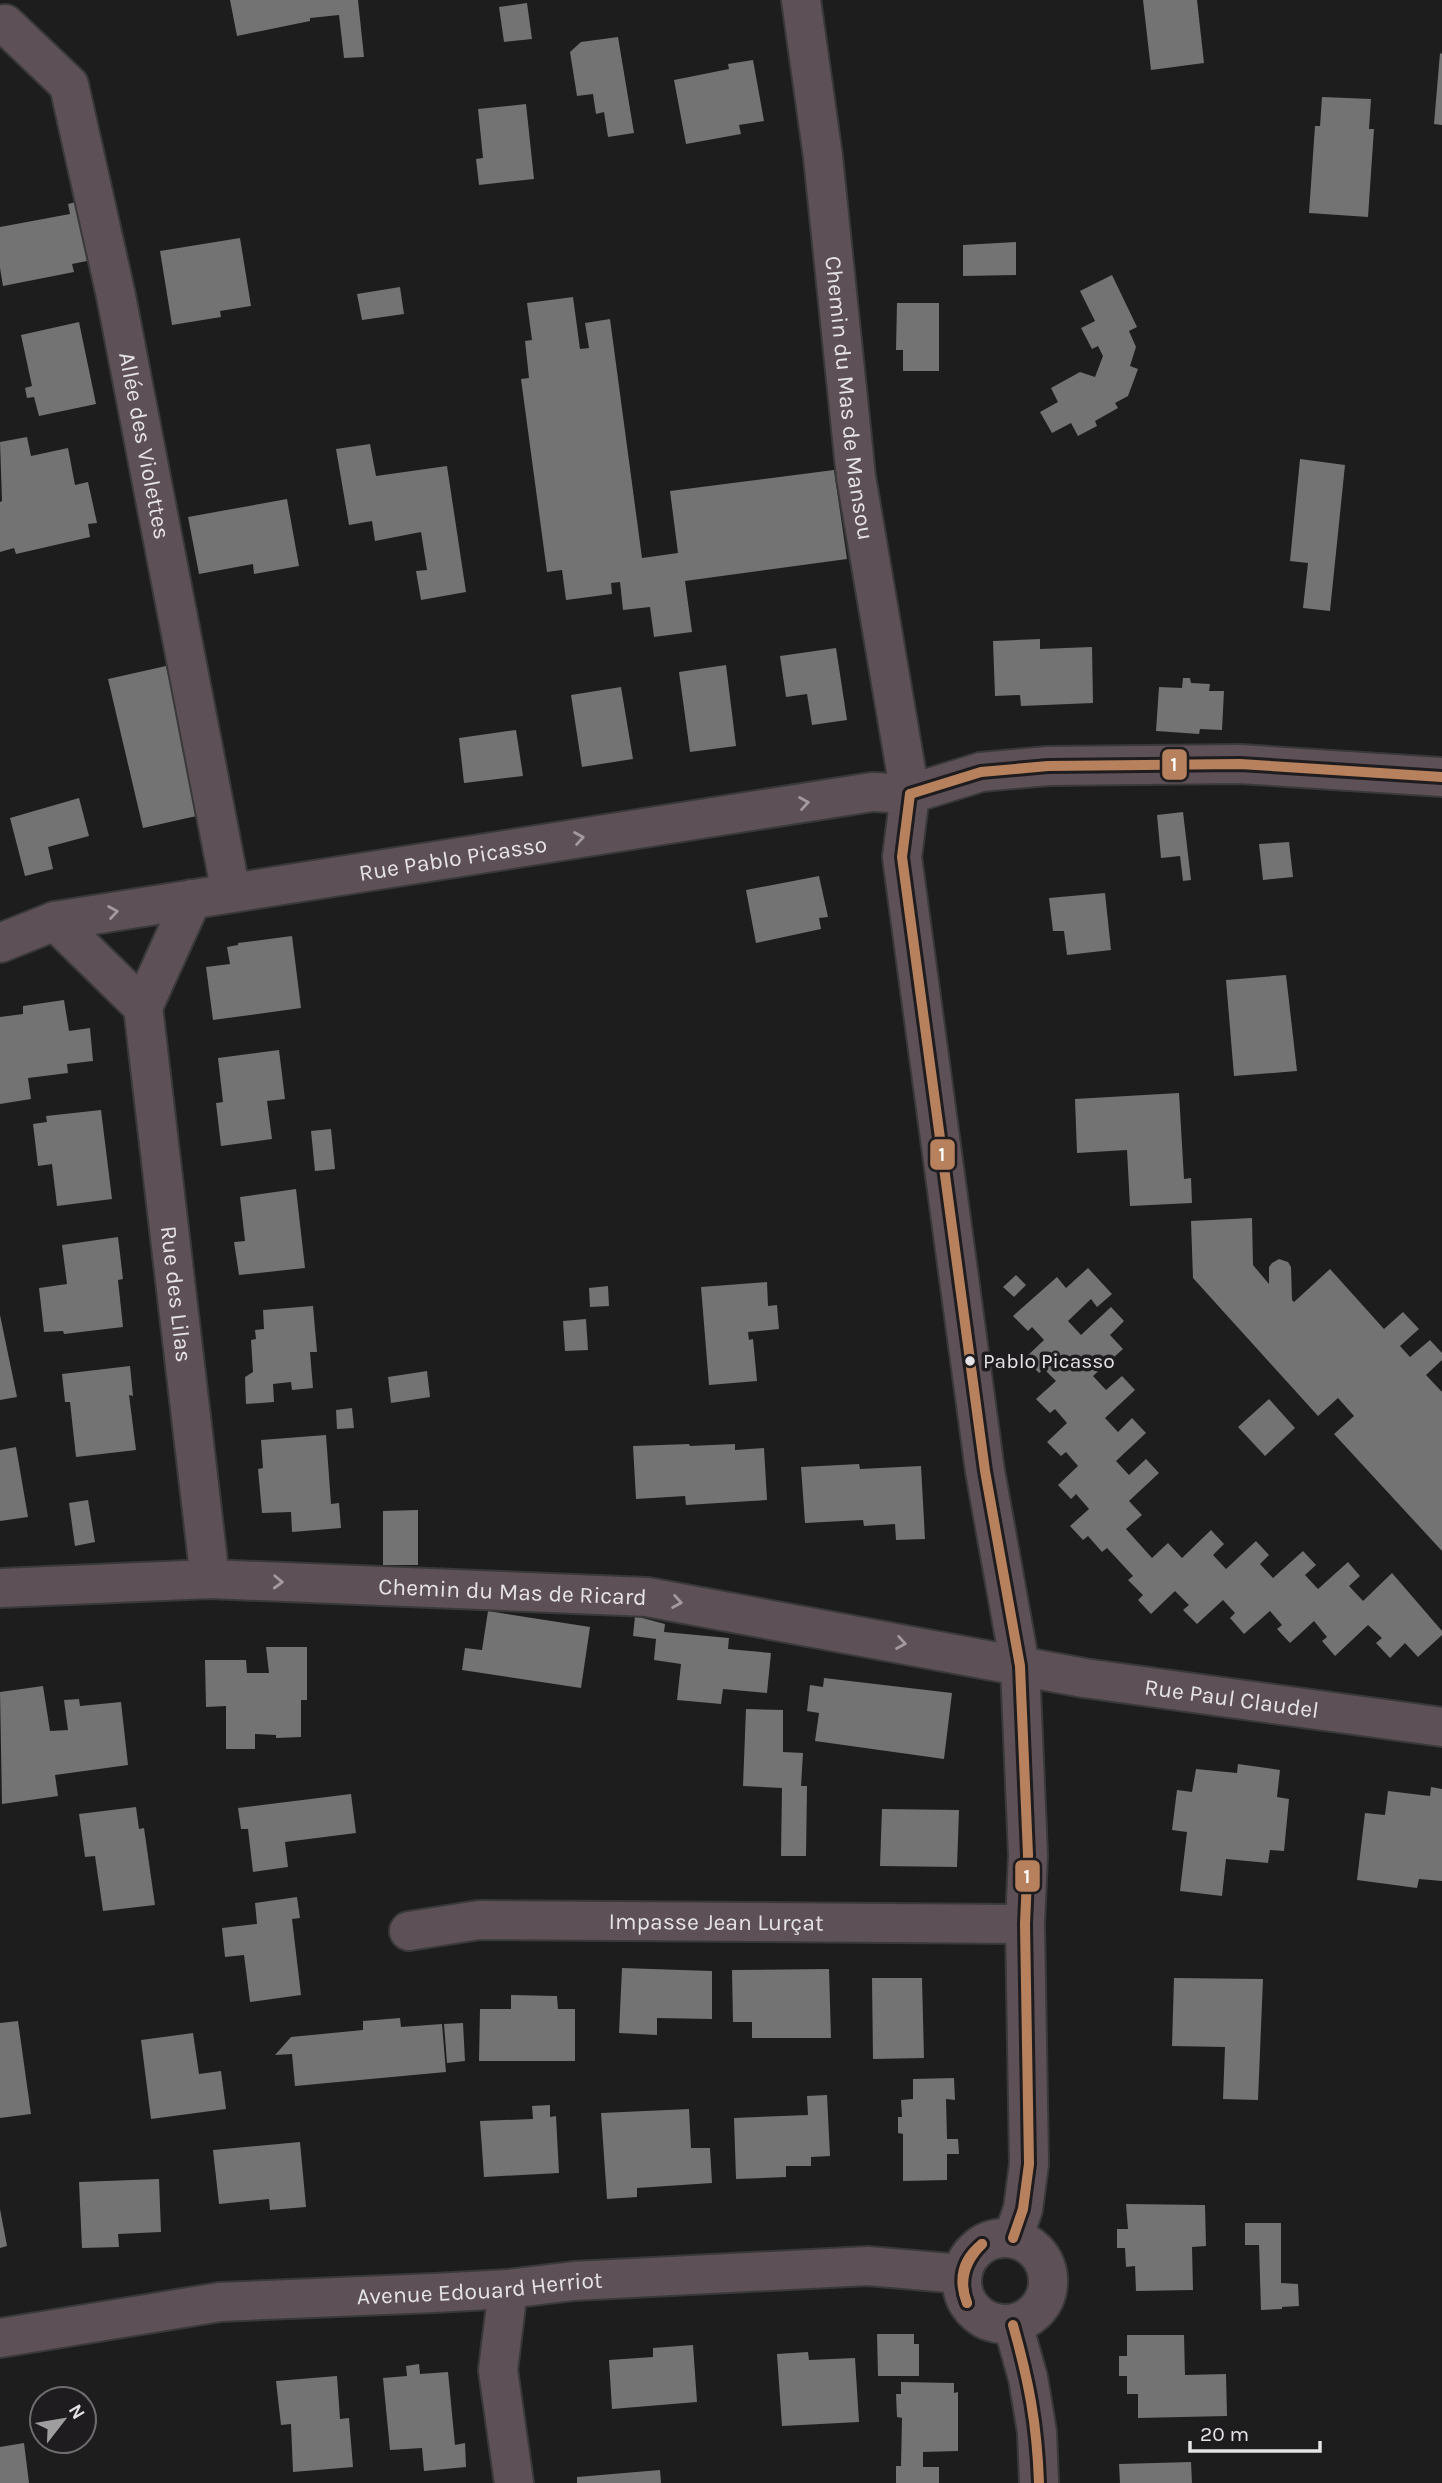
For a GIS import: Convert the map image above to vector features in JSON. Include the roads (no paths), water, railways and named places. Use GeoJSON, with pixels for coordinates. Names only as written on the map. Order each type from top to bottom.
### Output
{"type":"FeatureCollection","features":[{"type":"Feature","properties":{"kind":"street","name":"Chemin du Mas de Mansou"},"geometry":{"type":"LineString","coordinates":[[801,0],[823,157],[856,477],[910,794],[902,857],[985,1471],[1020,1666],[1028,1855],[1025,1924],[1029,2164],[1023,2209],[1013,2238]]}},
{"type":"Feature","properties":{"kind":"street","name":"Allée des Violettes"},"geometry":{"type":"LineString","coordinates":[[5,24],[69,85],[116,296],[231,893]]}},
{"type":"Feature","properties":{"kind":"street"},"geometry":{"type":"LineString","coordinates":[[910,794],[981,772],[1048,766],[1240,765],[1442,777]]}},
{"type":"Feature","properties":{"kind":"street","name":"Rue Pablo Picasso"},"geometry":{"type":"LineString","coordinates":[[0,943],[55,921],[872,792],[910,794]]}},
{"type":"Feature","properties":{"kind":"street"},"geometry":{"type":"LineString","coordinates":[[55,921],[143,1007],[192,899]]}},
{"type":"Feature","properties":{"kind":"street","name":"Rue des Lilas"},"geometry":{"type":"LineString","coordinates":[[143,1007],[210,1579]]}},
{"type":"Feature","properties":{"kind":"street","name":"Chemin du Mas de Ricard"},"geometry":{"type":"LineString","coordinates":[[0,1588],[210,1579],[647,1597],[1020,1666]]}},
{"type":"Feature","properties":{"kind":"street","name":"Rue Paul Claudel"},"geometry":{"type":"LineString","coordinates":[[1020,1666],[1084,1678],[1442,1727]]}},
{"type":"Feature","properties":{"kind":"street","name":"Impasse Jean Lurçat"},"geometry":{"type":"LineString","coordinates":[[409,1931],[479,1920],[1025,1924]]}},
{"type":"Feature","properties":{"kind":"street"},"geometry":{"type":"LineString","coordinates":[[1013,2238],[1032,2248],[1042,2259],[1048,2288],[1043,2302],[1033,2314],[1013,2325],[990,2323],[977,2315],[967,2304],[962,2290],[961,2274],[976,2248],[989,2240],[1013,2238]]}},
{"type":"Feature","properties":{"kind":"street","name":"Avenue Edouard Herriot"},"geometry":{"type":"LineString","coordinates":[[0,2337],[220,2302],[508,2289],[574,2281],[869,2266],[961,2274]]}},
{"type":"Feature","properties":{"kind":"street"},"geometry":{"type":"LineString","coordinates":[[508,2289],[498,2370],[514,2483]]}},
{"type":"Feature","properties":{"kind":"street"},"geometry":{"type":"LineString","coordinates":[[1013,2325],[1028,2378],[1037,2432],[1039,2483]]}},
{"type":"Feature","properties":{"kind":"place","name":"Pablo Picasso"},"geometry":{"type":"Point","coordinates":[970,1361]}}]}
